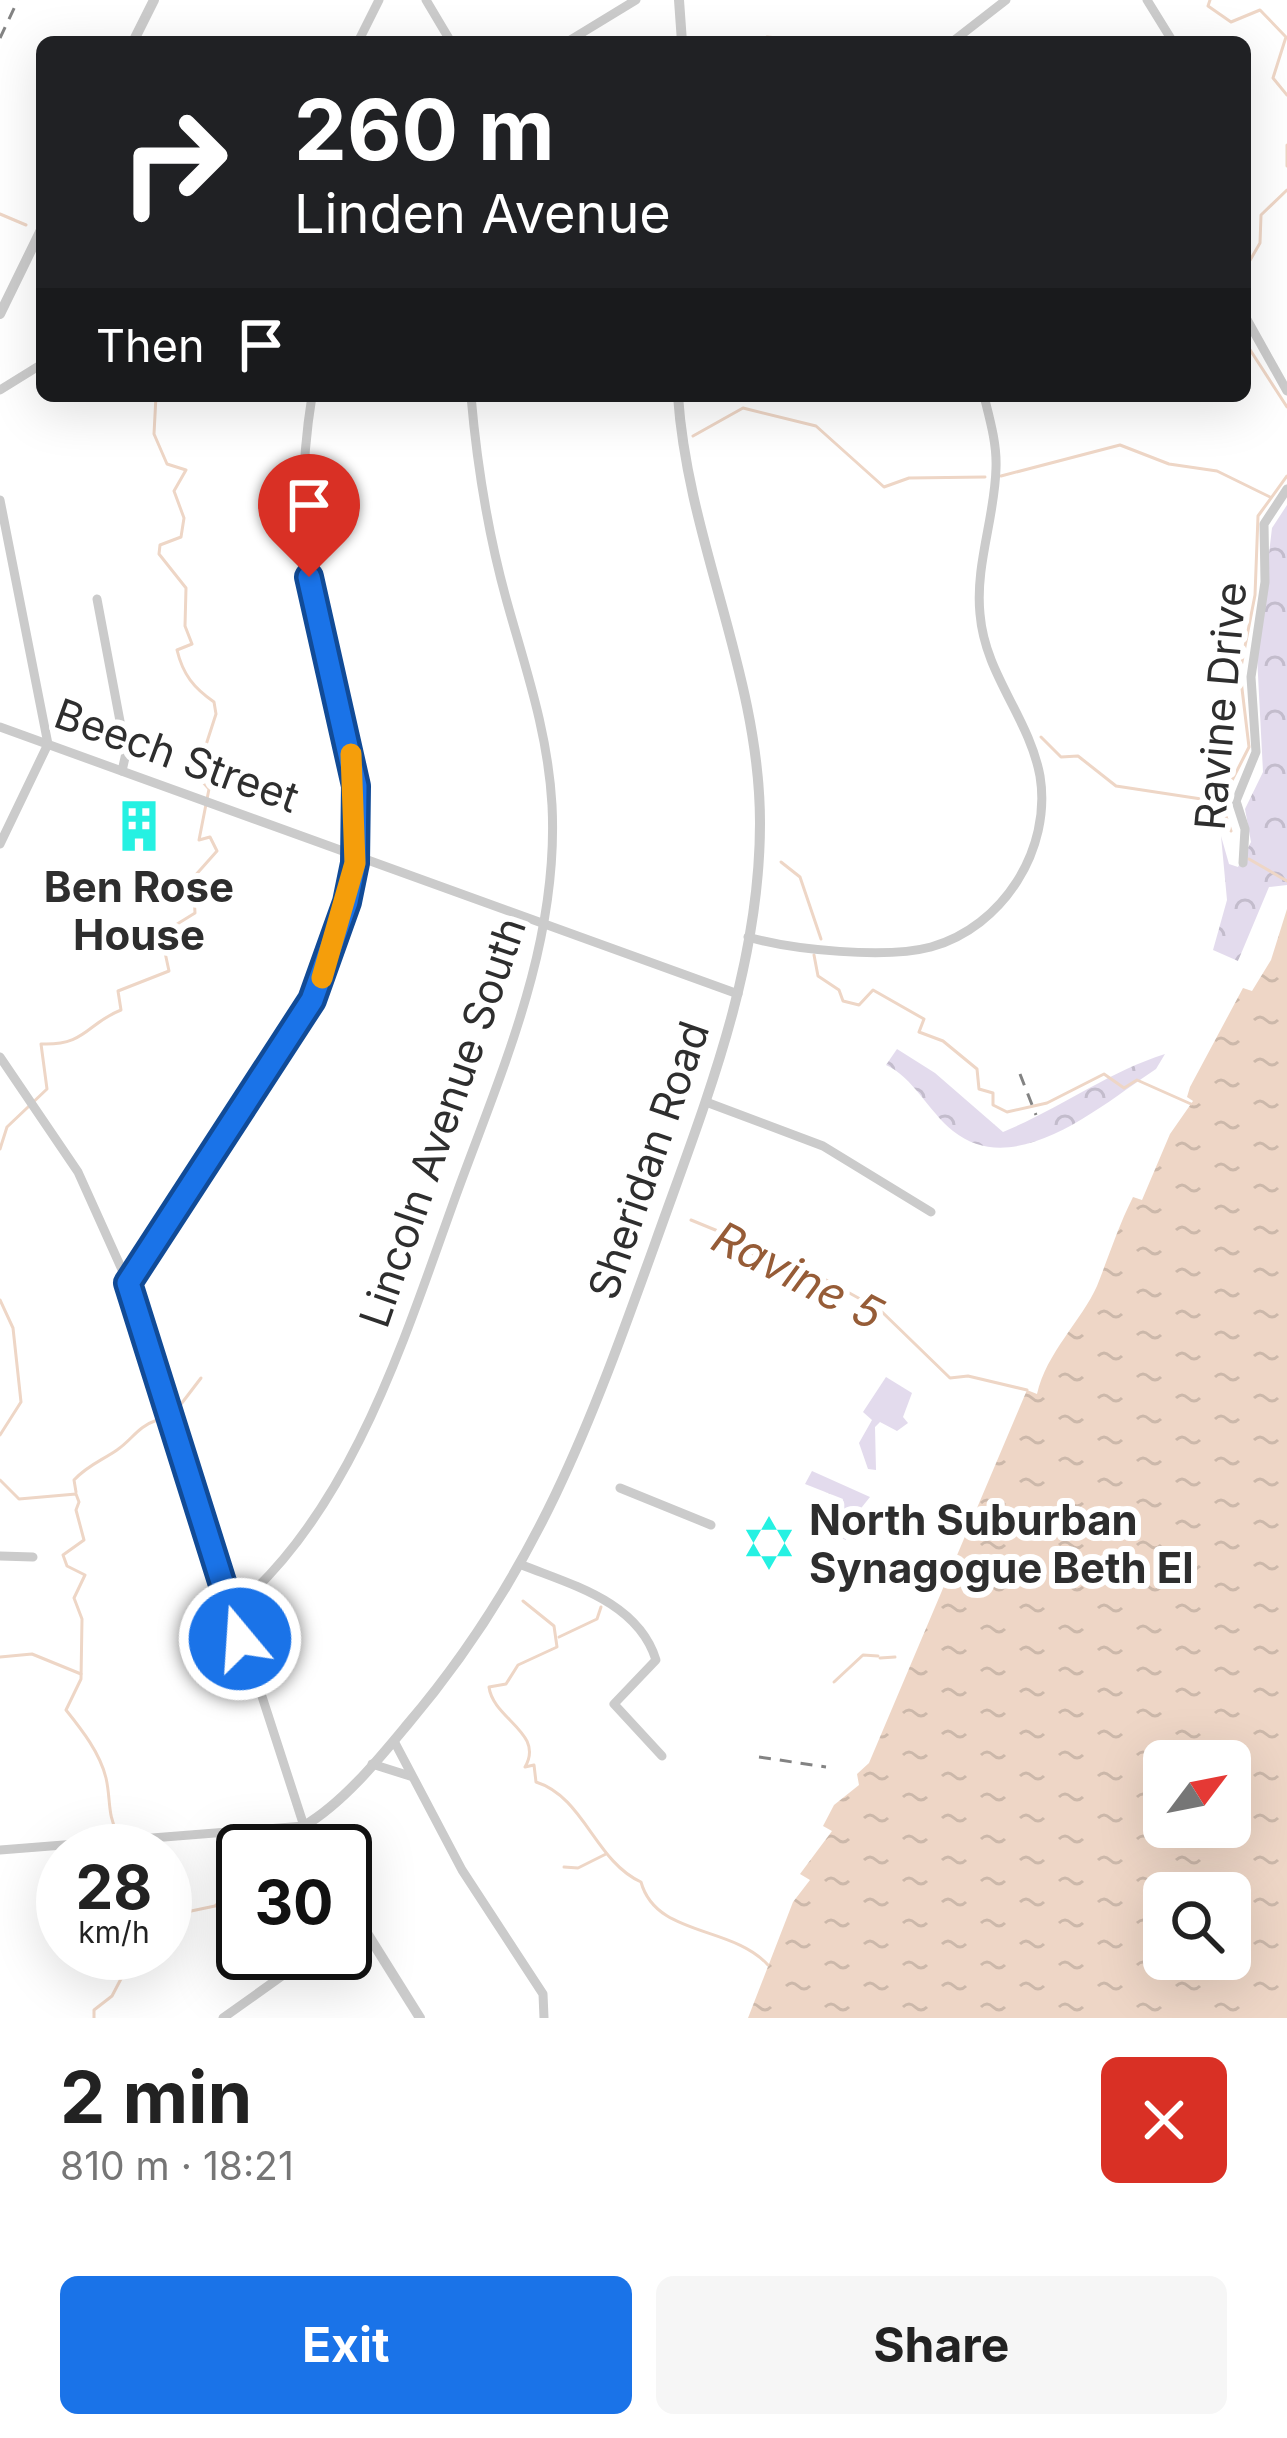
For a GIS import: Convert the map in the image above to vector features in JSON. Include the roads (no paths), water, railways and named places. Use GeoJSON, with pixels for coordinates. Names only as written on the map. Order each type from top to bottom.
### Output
{"type":"FeatureCollection","features":[{"type":"Feature","properties":{"kind":"street"},"geometry":{"type":"LineString","coordinates":[[137,36],[154,0]]}},
{"type":"Feature","properties":{"kind":"street"},"geometry":{"type":"LineString","coordinates":[[361,36],[379,0]]}},
{"type":"Feature","properties":{"kind":"street"},"geometry":{"type":"LineString","coordinates":[[426,0],[447,36]]}},
{"type":"Feature","properties":{"kind":"street"},"geometry":{"type":"LineString","coordinates":[[577,36],[636,0]]}},
{"type":"Feature","properties":{"kind":"street"},"geometry":{"type":"LineString","coordinates":[[679,0],[682,36]]}},
{"type":"Feature","properties":{"kind":"street"},"geometry":{"type":"LineString","coordinates":[[960,36],[1006,0]]}},
{"type":"Feature","properties":{"kind":"street"},"geometry":{"type":"LineString","coordinates":[[1147,0],[1170,36]]}},
{"type":"Feature","properties":{"kind":"street"},"geometry":{"type":"LineString","coordinates":[[0,314],[36,241]]}},
{"type":"Feature","properties":{"kind":"street"},"geometry":{"type":"LineString","coordinates":[[1251,327],[1287,391]]}},
{"type":"Feature","properties":{"kind":"street"},"geometry":{"type":"LineString","coordinates":[[0,390],[36,368]]}},
{"type":"Feature","properties":{"kind":"street"},"geometry":{"type":"LineString","coordinates":[[128,1283],[312,1000],[337,940],[354,854],[356,786],[315,616],[306,554],[303,493],[311,402]]}},
{"type":"Feature","properties":{"kind":"street","name":"Lincoln Avenue South"},"geometry":{"type":"LineString","coordinates":[[232,1610],[272,1570],[322,1501],[392,1371],[513,1038],[546,924],[553,849],[550,768],[483,495],[472,402]]}},
{"type":"Feature","properties":{"kind":"street","name":"Sheridan Road"},"geometry":{"type":"LineString","coordinates":[[306,1824],[394,1741],[478,1636],[522,1565],[590,1425],[706,1102],[738,994],[759,871],[757,765],[734,634],[695,500],[679,402]]}},
{"type":"Feature","properties":{"kind":"street"},"geometry":{"type":"LineString","coordinates":[[748,937],[872,951],[934,946],[990,913],[1030,860],[1041,816],[1040,778],[1026,730],[994,675],[979,611],[995,442],[985,402]]}},
{"type":"Feature","properties":{"kind":"street","name":"Ravine Drive"},"geometry":{"type":"LineString","coordinates":[[1243,863],[1245,829],[1237,801],[1256,752],[1251,676],[1265,582],[1264,524],[1287,489]]}},
{"type":"Feature","properties":{"kind":"street"},"geometry":{"type":"LineString","coordinates":[[0,500],[48,744],[0,844]]}},
{"type":"Feature","properties":{"kind":"street"},"geometry":{"type":"LineString","coordinates":[[97,599],[126,753],[122,771]]}},
{"type":"Feature","properties":{"kind":"street","name":"Beech Street"},"geometry":{"type":"LineString","coordinates":[[0,727],[738,994]]}},
{"type":"Feature","properties":{"kind":"street"},"geometry":{"type":"LineString","coordinates":[[0,1057],[53,1130],[93,1201],[128,1283],[303,1824]]}},
{"type":"Feature","properties":{"kind":"street"},"geometry":{"type":"LineString","coordinates":[[706,1102],[811,1141],[931,1212]]}},
{"type":"Feature","properties":{"kind":"street"},"geometry":{"type":"LineString","coordinates":[[620,1488],[711,1525]]}},
{"type":"Feature","properties":{"kind":"street"},"geometry":{"type":"LineString","coordinates":[[0,1556],[33,1557]]}},
{"type":"Feature","properties":{"kind":"street"},"geometry":{"type":"LineString","coordinates":[[522,1565],[610,1601],[641,1632],[656,1660],[614,1704],[662,1756]]}},
{"type":"Feature","properties":{"kind":"street"},"geometry":{"type":"LineString","coordinates":[[394,1741],[462,1870],[543,1994],[544,2018]]}},
{"type":"Feature","properties":{"kind":"street"},"geometry":{"type":"LineString","coordinates":[[372,1764],[410,1776]]}},
{"type":"Feature","properties":{"kind":"street"},"geometry":{"type":"LineString","coordinates":[[0,1850],[216,1833]]}},
{"type":"Feature","properties":{"kind":"street"},"geometry":{"type":"LineString","coordinates":[[372,1950],[419,2018]]}},
{"type":"Feature","properties":{"kind":"street"},"geometry":{"type":"LineString","coordinates":[[223,2018],[276,1980]]}},
{"type":"Feature","properties":{"kind":"water"},"geometry":{"type":"Polygon","coordinates":[[[1287,909],[1287,2018],[748,2018],[793,1902],[810,1880],[800,1874],[832,1831],[823,1826],[834,1805],[859,1785],[857,1774],[869,1763],[1027,1390],[1037,1394],[1048,1365],[1097,1286],[1133,1197],[1142,1200],[1170,1134],[1193,1101],[1187,1097],[1190,1087],[1243,988],[1252,991],[1271,960],[1287,909]]]}},
{"type":"Feature","properties":{"kind":"waterway"},"geometry":{"type":"LineString","coordinates":[[1210,0],[1208,6],[1231,22],[1260,10],[1286,37],[1273,78],[1287,95]]}},
{"type":"Feature","properties":{"kind":"waterway"},"geometry":{"type":"LineString","coordinates":[[1287,145],[1287,166]]}},
{"type":"Feature","properties":{"kind":"waterway"},"geometry":{"type":"LineString","coordinates":[[1251,259],[1260,243],[1261,215],[1287,190]]}},
{"type":"Feature","properties":{"kind":"waterway"},"geometry":{"type":"LineString","coordinates":[[0,214],[26,225]]}},
{"type":"Feature","properties":{"kind":"waterway"},"geometry":{"type":"LineString","coordinates":[[1251,351],[1287,407]]}},
{"type":"Feature","properties":{"kind":"waterway"},"geometry":{"type":"LineString","coordinates":[[0,1149],[7,1127],[47,1089],[41,1044],[77,1038],[121,1010],[118,991],[169,971],[161,934],[195,913],[193,878],[217,851],[210,837],[199,840],[209,789],[201,780],[220,769],[205,748],[216,714],[214,702],[190,680],[179,659],[177,650],[192,644],[185,626],[186,588],[159,554],[160,545],[181,537],[184,518],[174,491],[186,470],[167,464],[154,434],[156,402]]}},
{"type":"Feature","properties":{"kind":"waterway"},"geometry":{"type":"LineString","coordinates":[[693,436],[743,408],[816,426],[884,487],[909,478],[985,477]]}},
{"type":"Feature","properties":{"kind":"waterway"},"geometry":{"type":"LineString","coordinates":[[1001,476],[1120,445],[1169,464],[1217,471],[1270,497]]}},
{"type":"Feature","properties":{"kind":"waterway"},"geometry":{"type":"LineString","coordinates":[[1231,831],[1221,802],[1249,747],[1240,672],[1255,595],[1258,516],[1287,476]]}},
{"type":"Feature","properties":{"kind":"waterway"},"geometry":{"type":"LineString","coordinates":[[1041,737],[1061,757],[1078,756],[1116,786],[1221,802]]}},
{"type":"Feature","properties":{"kind":"waterway"},"geometry":{"type":"LineString","coordinates":[[1249,859],[1287,881]]}},
{"type":"Feature","properties":{"kind":"waterway"},"geometry":{"type":"LineString","coordinates":[[781,862],[800,877],[821,939]]}},
{"type":"Feature","properties":{"kind":"waterway"},"geometry":{"type":"LineString","coordinates":[[814,955],[818,976],[839,990],[843,1001],[859,1005],[873,990],[924,1019],[919,1032],[943,1041],[977,1069],[979,1089],[993,1093],[993,1105],[1007,1112],[1047,1103],[1104,1074],[1124,1088],[1137,1080],[1191,1104]]}},
{"type":"Feature","properties":{"kind":"waterway","name":"Ravine 5"},"geometry":{"type":"LineString","coordinates":[[691,1220],[730,1236],[772,1269],[826,1280],[880,1310],[950,1378],[968,1376],[1027,1390]]}},
{"type":"Feature","properties":{"kind":"waterway"},"geometry":{"type":"LineString","coordinates":[[0,1300],[13,1328],[21,1402],[0,1435]]}},
{"type":"Feature","properties":{"kind":"waterway"},"geometry":{"type":"LineString","coordinates":[[175,1412],[201,1378]]}},
{"type":"Feature","properties":{"kind":"waterway"},"geometry":{"type":"LineString","coordinates":[[76,1492],[74,1480],[79,1475],[157,1420]]}},
{"type":"Feature","properties":{"kind":"waterway"},"geometry":{"type":"LineString","coordinates":[[0,1480],[19,1499],[76,1494],[79,1502],[76,1510],[84,1540],[63,1555],[67,1566],[85,1575],[74,1598],[82,1619],[81,1679],[66,1710],[99,1760],[114,1824]]}},
{"type":"Feature","properties":{"kind":"waterway"},"geometry":{"type":"LineString","coordinates":[[523,1601],[554,1626],[557,1647],[518,1665],[506,1684],[489,1687],[528,1745],[525,1767],[534,1765],[536,1782],[566,1801],[612,1860],[641,1882],[662,1913],[735,1943],[768,1965]]}},
{"type":"Feature","properties":{"kind":"waterway"},"geometry":{"type":"LineString","coordinates":[[559,1637],[597,1619],[601,1607]]}},
{"type":"Feature","properties":{"kind":"waterway"},"geometry":{"type":"LineString","coordinates":[[0,1657],[32,1654],[81,1674]]}},
{"type":"Feature","properties":{"kind":"waterway"},"geometry":{"type":"LineString","coordinates":[[834,1682],[863,1655],[878,1656]]}},
{"type":"Feature","properties":{"kind":"waterway"},"geometry":{"type":"LineString","coordinates":[[880,1658],[895,1657]]}},
{"type":"Feature","properties":{"kind":"waterway"},"geometry":{"type":"LineString","coordinates":[[564,1867],[578,1868],[606,1854]]}},
{"type":"Feature","properties":{"kind":"waterway"},"geometry":{"type":"LineString","coordinates":[[192,1911],[216,1905]]}},
{"type":"Feature","properties":{"kind":"waterway"},"geometry":{"type":"LineString","coordinates":[[94,2018],[94,2010],[112,1996],[120,1980]]}},
{"type":"Feature","properties":{"kind":"railway"},"geometry":{"type":"LineString","coordinates":[[0,38],[18,0]]}},
{"type":"Feature","properties":{"kind":"railway"},"geometry":{"type":"LineString","coordinates":[[1020,1074],[1036,1115]]}},
{"type":"Feature","properties":{"kind":"railway"},"geometry":{"type":"LineString","coordinates":[[759,1757],[826,1767]]}},
{"type":"Feature","properties":{"kind":"place","name":"Ben Rose House"},"geometry":{"type":"Point","coordinates":[139,826]}},
{"type":"Feature","properties":{"kind":"place","name":"North Suburban Synagogue Beth El"},"geometry":{"type":"Point","coordinates":[769,1543]}}]}
